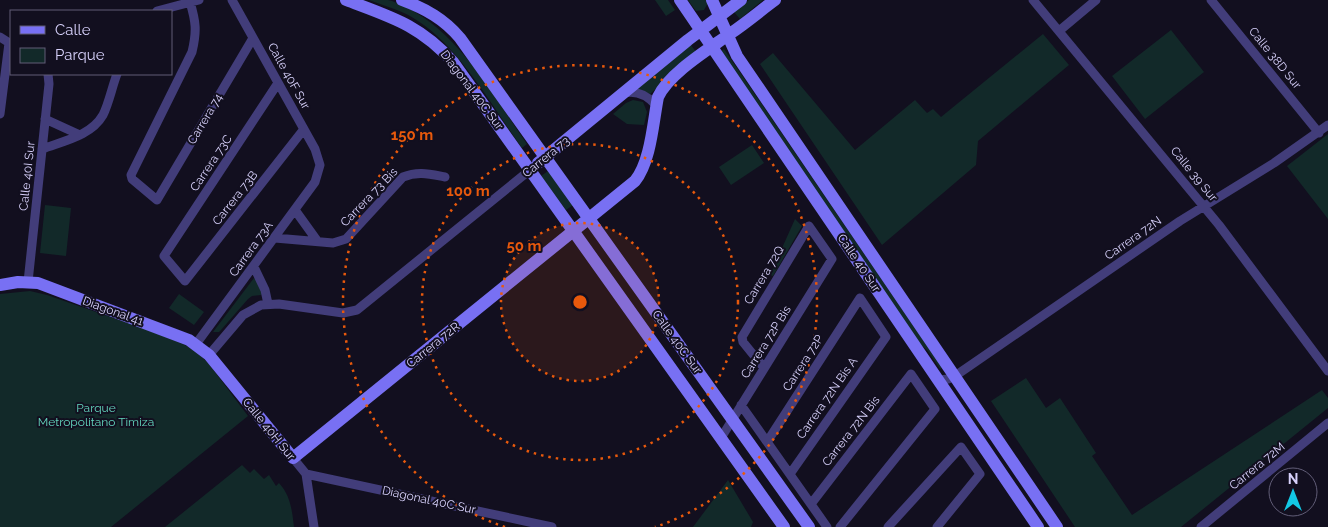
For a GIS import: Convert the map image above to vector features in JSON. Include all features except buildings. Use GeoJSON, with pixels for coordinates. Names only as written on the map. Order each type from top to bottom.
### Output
{"type":"FeatureCollection","features":[{"type":"Feature","properties":{"kind":"street","name":"Calle 40F Sur"},"geometry":{"type":"LineString","coordinates":[[232,0],[318,155],[320,165]]}},
{"type":"Feature","properties":{"kind":"street","name":"Diagonal 40C Sur"},"geometry":{"type":"LineString","coordinates":[[346,0],[405,23],[440,47],[453,62],[530,170]]}},
{"type":"Feature","properties":{"kind":"street","name":"Diagonal 40C Sur"},"geometry":{"type":"LineString","coordinates":[[402,0],[430,11],[452,28],[545,158]]}},
{"type":"Feature","properties":{"kind":"street","name":"Calle 40 Sur"},"geometry":{"type":"LineString","coordinates":[[680,0],[1038,527]]}},
{"type":"Feature","properties":{"kind":"street","name":"Calle 40 Sur"},"geometry":{"type":"LineString","coordinates":[[712,0],[737,56],[1057,527]]}},
{"type":"Feature","properties":{"kind":"street","name":"Carrera 73"},"geometry":{"type":"LineString","coordinates":[[268,304],[351,312],[362,307],[623,93],[741,0]]}},
{"type":"Feature","properties":{"kind":"street"},"geometry":{"type":"LineString","coordinates":[[574,232],[635,181],[642,172],[658,97],[666,85],[712,47],[775,0]]}},
{"type":"Feature","properties":{"kind":"street","name":"Calle 39 Sur"},"geometry":{"type":"LineString","coordinates":[[1033,0],[1204,206],[1328,371]]}},
{"type":"Feature","properties":{"kind":"street"},"geometry":{"type":"LineString","coordinates":[[1059,31],[1096,0]]}},
{"type":"Feature","properties":{"kind":"street","name":"Calle 38D Sur"},"geometry":{"type":"LineString","coordinates":[[1211,0],[1319,133]]}},
{"type":"Feature","properties":{"kind":"street","name":"Carrera 74"},"geometry":{"type":"LineString","coordinates":[[195,1],[196,37],[192,52],[131,175],[132,179],[157,200],[254,38]]}},
{"type":"Feature","properties":{"kind":"street"},"geometry":{"type":"LineString","coordinates":[[161,10],[195,1]]}},
{"type":"Feature","properties":{"kind":"street"},"geometry":{"type":"LineString","coordinates":[[0,38],[10,44],[0,114]]}},
{"type":"Feature","properties":{"kind":"street","name":"Calle 40I Sur"},"geometry":{"type":"LineString","coordinates":[[28,282],[46,119],[48,75]]}},
{"type":"Feature","properties":{"kind":"street"},"geometry":{"type":"LineString","coordinates":[[42,149],[80,135],[102,116],[116,75]]}},
{"type":"Feature","properties":{"kind":"street","name":"Carrera 73C"},"geometry":{"type":"LineString","coordinates":[[186,281],[164,256],[278,83]]}},
{"type":"Feature","properties":{"kind":"street"},"geometry":{"type":"LineString","coordinates":[[623,93],[644,94],[656,105]]}},
{"type":"Feature","properties":{"kind":"street"},"geometry":{"type":"LineString","coordinates":[[46,119],[80,135]]}},
{"type":"Feature","properties":{"kind":"street","name":"Carrera 72N"},"geometry":{"type":"LineString","coordinates":[[939,380],[955,376],[1180,221],[1274,163],[1328,125]]}},
{"type":"Feature","properties":{"kind":"street","name":"Carrera 73B"},"geometry":{"type":"LineString","coordinates":[[186,281],[304,129]]}},
{"type":"Feature","properties":{"kind":"street","name":"Calle 40C Sur"},"geometry":{"type":"LineString","coordinates":[[545,158],[809,527]]}},
{"type":"Feature","properties":{"kind":"street","name":"Carrera 73A"},"geometry":{"type":"LineString","coordinates":[[196,344],[315,182],[320,165]]}},
{"type":"Feature","properties":{"kind":"street","name":"Calle 40C Sur"},"geometry":{"type":"LineString","coordinates":[[530,170],[721,438],[780,525]]}},
{"type":"Feature","properties":{"kind":"street","name":"Carrera 73 Bis"},"geometry":{"type":"LineString","coordinates":[[318,242],[333,243],[346,239],[403,177],[412,173],[423,172],[445,177]]}},
{"type":"Feature","properties":{"kind":"street"},"geometry":{"type":"LineString","coordinates":[[295,210],[318,242]]}},
{"type":"Feature","properties":{"kind":"street","name":"Calle 40 Sur"},"geometry":{"type":"LineString","coordinates":[[809,226],[832,259]]}},
{"type":"Feature","properties":{"kind":"street","name":"Carrera 72Q"},"geometry":{"type":"LineString","coordinates":[[764,368],[743,342],[742,337],[809,226]]}},
{"type":"Feature","properties":{"kind":"street","name":"Carrera 72R"},"geometry":{"type":"LineString","coordinates":[[293,458],[574,232]]}},
{"type":"Feature","properties":{"kind":"street"},"geometry":{"type":"LineString","coordinates":[[274,238],[318,242]]}},
{"type":"Feature","properties":{"kind":"street","name":"Carrera 72P Bis"},"geometry":{"type":"LineString","coordinates":[[721,438],[832,259]]}},
{"type":"Feature","properties":{"kind":"street"},"geometry":{"type":"LineString","coordinates":[[209,355],[243,315],[254,308],[268,304],[265,290],[254,267]]}},
{"type":"Feature","properties":{"kind":"street"},"geometry":{"type":"LineString","coordinates":[[0,285],[28,282]]}},
{"type":"Feature","properties":{"kind":"street","name":"Diagonal 41"},"geometry":{"type":"LineString","coordinates":[[28,282],[59,291],[181,336],[196,344]]}},
{"type":"Feature","properties":{"kind":"street","name":"Calle 40 Sur"},"geometry":{"type":"LineString","coordinates":[[860,298],[886,337]]}},
{"type":"Feature","properties":{"kind":"street","name":"Carrera 72P"},"geometry":{"type":"LineString","coordinates":[[767,442],[860,298]]}},
{"type":"Feature","properties":{"kind":"street","name":"Carrera 72N Bis A"},"geometry":{"type":"LineString","coordinates":[[790,474],[886,337]]}},
{"type":"Feature","properties":{"kind":"street","name":"Calle 40H Sur"},"geometry":{"type":"LineString","coordinates":[[196,344],[209,355],[306,474]]}},
{"type":"Feature","properties":{"kind":"street","name":"Carrera 72N Bis"},"geometry":{"type":"LineString","coordinates":[[811,504],[911,374],[935,408],[840,527]]}},
{"type":"Feature","properties":{"kind":"street"},"geometry":{"type":"LineString","coordinates":[[947,393],[950,383],[955,376]]}},
{"type":"Feature","properties":{"kind":"street"},"geometry":{"type":"LineString","coordinates":[[741,404],[827,527]]}},
{"type":"Feature","properties":{"kind":"street","name":"Carrera 72M"},"geometry":{"type":"LineString","coordinates":[[1201,527],[1328,424]]}},
{"type":"Feature","properties":{"kind":"street"},"geometry":{"type":"LineString","coordinates":[[888,527],[961,447],[980,474],[937,527]]}},
{"type":"Feature","properties":{"kind":"street","name":"Diagonal 40C Sur"},"geometry":{"type":"LineString","coordinates":[[306,474],[552,527]]}},
{"type":"Feature","properties":{"kind":"street"},"geometry":{"type":"LineString","coordinates":[[306,474],[314,527]]}},
{"type":"Feature","properties":{"kind":"green space"},"geometry":{"type":"Polygon","coordinates":[[[369,0],[395,2],[426,19],[443,33],[474,68],[527,144],[522,148],[462,62],[433,32],[407,14],[369,0]]]}},
{"type":"Feature","properties":{"kind":"green space"},"geometry":{"type":"Polygon","coordinates":[[[655,0],[668,0],[675,10],[666,16],[655,0]]]}},
{"type":"Feature","properties":{"kind":"green space"},"geometry":{"type":"Polygon","coordinates":[[[688,0],[707,0],[708,3],[704,10],[696,11],[688,0]]]}},
{"type":"Feature","properties":{"kind":"green space"},"geometry":{"type":"Polygon","coordinates":[[[749,0],[763,0],[740,19],[734,12],[749,0]]]}},
{"type":"Feature","properties":{"kind":"green space"},"geometry":{"type":"Polygon","coordinates":[[[1171,30],[1204,72],[1145,119],[1112,76],[1171,30]]]}},
{"type":"Feature","properties":{"kind":"green space"},"geometry":{"type":"Polygon","coordinates":[[[1043,34],[1069,65],[978,141],[976,165],[882,245],[760,64],[773,53],[855,150],[915,100],[927,113],[933,109],[941,117],[1043,34]]]}},
{"type":"Feature","properties":{"kind":"green space"},"geometry":{"type":"Polygon","coordinates":[[[690,44],[697,53],[650,94],[637,88],[690,44]]]}},
{"type":"Feature","properties":{"kind":"green space"},"geometry":{"type":"Polygon","coordinates":[[[724,49],[942,368],[940,369],[927,350],[914,339],[720,52],[724,49]]]}},
{"type":"Feature","properties":{"kind":"green space"},"geometry":{"type":"Polygon","coordinates":[[[633,100],[643,102],[647,112],[644,125],[627,124],[613,114],[626,103],[633,100]]]}},
{"type":"Feature","properties":{"kind":"green space"},"geometry":{"type":"Polygon","coordinates":[[[1328,134],[1328,219],[1287,166],[1328,134]]]}},
{"type":"Feature","properties":{"kind":"green space"},"geometry":{"type":"Polygon","coordinates":[[[752,145],[764,163],[731,185],[719,167],[752,145]]]}},
{"type":"Feature","properties":{"kind":"green space"},"geometry":{"type":"Polygon","coordinates":[[[548,171],[573,205],[566,210],[541,176],[548,171]]]}},
{"type":"Feature","properties":{"kind":"green space"},"geometry":{"type":"Polygon","coordinates":[[[45,205],[71,208],[66,256],[40,253],[45,205]]]}},
{"type":"Feature","properties":{"kind":"green space"},"geometry":{"type":"Polygon","coordinates":[[[795,219],[802,226],[773,276],[770,275],[795,219]]]}},
{"type":"Feature","properties":{"kind":"green space"},"geometry":{"type":"Polygon","coordinates":[[[254,278],[262,293],[261,295],[252,296],[248,299],[219,332],[213,332],[254,278]]]}},
{"type":"Feature","properties":{"kind":"green space","name":"Parque Metropolitano Timiza"},"geometry":{"type":"Polygon","coordinates":[[[30,291],[47,295],[151,331],[185,345],[198,353],[209,364],[248,416],[111,527],[0,527],[0,294],[30,291]]]}},
{"type":"Feature","properties":{"kind":"green space"},"geometry":{"type":"Polygon","coordinates":[[[179,294],[204,312],[194,325],[169,308],[179,294]]]}},
{"type":"Feature","properties":{"kind":"green space"},"geometry":{"type":"Polygon","coordinates":[[[1026,378],[1046,408],[1060,398],[1096,453],[1092,456],[1132,515],[1322,390],[1328,398],[1328,408],[1181,527],[1075,527],[991,401],[1026,378]]]}},
{"type":"Feature","properties":{"kind":"green space"},"geometry":{"type":"Polygon","coordinates":[[[242,465],[250,473],[254,469],[264,479],[269,475],[276,486],[279,483],[292,509],[294,527],[165,527],[242,465]]]}},
{"type":"Feature","properties":{"kind":"green space"},"geometry":{"type":"Polygon","coordinates":[[[728,480],[753,522],[751,527],[693,527],[728,480]]]}}]}
